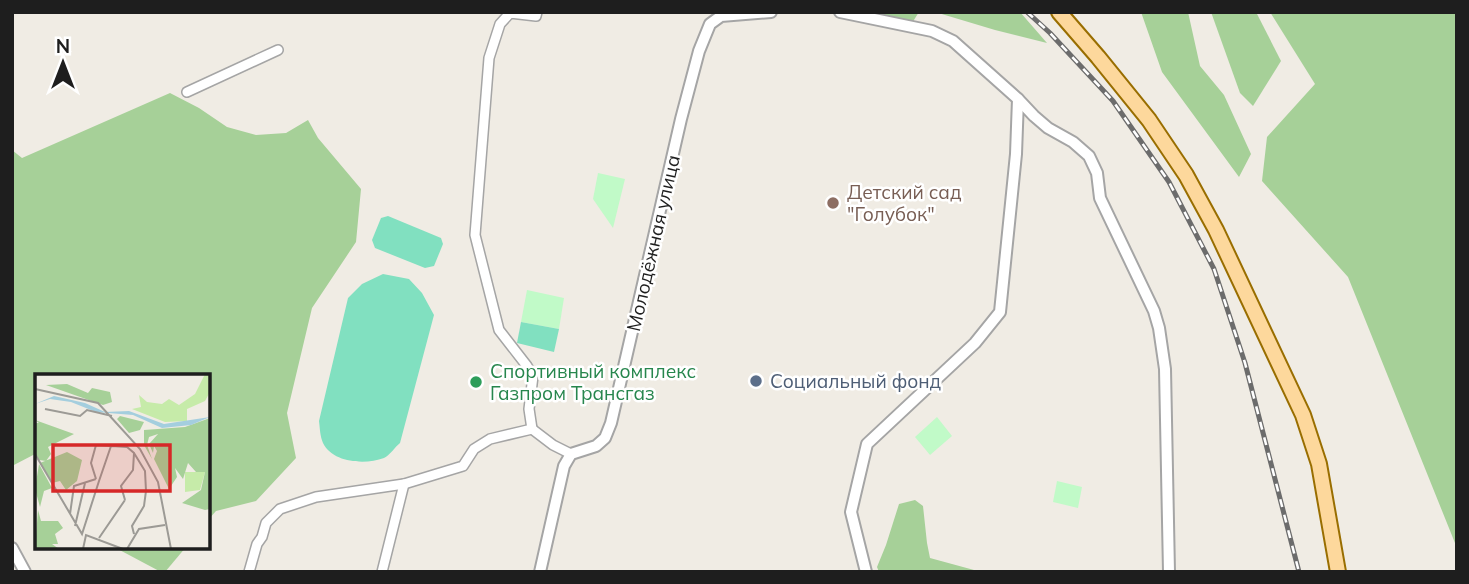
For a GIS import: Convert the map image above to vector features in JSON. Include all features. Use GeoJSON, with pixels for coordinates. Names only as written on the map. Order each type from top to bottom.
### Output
{"type":"FeatureCollection","features":[{"type":"Feature","properties":{"kind":"main road"},"geometry":{"type":"LineString","coordinates":[[1059,12],[1149,120],[1186,175],[1216,230],[1303,415],[1319,464],[1338,572]]}},
{"type":"Feature","properties":{"kind":"street"},"geometry":{"type":"LineString","coordinates":[[537,12],[536,16],[510,13],[500,23],[489,58],[475,235],[499,330],[533,376],[529,409],[532,429],[553,445],[571,454],[564,466],[540,572]]}},
{"type":"Feature","properties":{"kind":"street"},"geometry":{"type":"LineString","coordinates":[[719,14],[771,12]]}},
{"type":"Feature","properties":{"kind":"street"},"geometry":{"type":"LineString","coordinates":[[839,12],[932,31],[953,41],[1048,128],[1073,142],[1089,156],[1097,173],[1100,198],[1154,311],[1159,328],[1165,379],[1169,572]]}},
{"type":"Feature","properties":{"kind":"street","name":"Молодёжная улица"},"geometry":{"type":"LineString","coordinates":[[571,454],[596,446],[605,438],[611,423],[699,51],[710,24],[719,14]]}},
{"type":"Feature","properties":{"kind":"street"},"geometry":{"type":"LineString","coordinates":[[187,92],[278,50]]}},
{"type":"Feature","properties":{"kind":"street"},"geometry":{"type":"LineString","coordinates":[[866,572],[851,512],[867,444],[975,343],[1000,312],[1016,154],[1018,99]]}},
{"type":"Feature","properties":{"kind":"street"},"geometry":{"type":"LineString","coordinates":[[249,572],[266,523],[280,509],[316,497],[404,484],[463,466],[474,449],[490,439],[532,429]]}},
{"type":"Feature","properties":{"kind":"street"},"geometry":{"type":"LineString","coordinates":[[382,572],[404,484]]}},
{"type":"Feature","properties":{"kind":"street"},"geometry":{"type":"LineString","coordinates":[[12,548],[25,572]]}},
{"type":"Feature","properties":{"kind":"green space"},"geometry":{"type":"Polygon","coordinates":[[[862,12],[919,12],[912,23],[862,12]]]}},
{"type":"Feature","properties":{"kind":"green space"},"geometry":{"type":"Polygon","coordinates":[[[935,12],[1020,12],[1047,43],[995,30],[935,12]]]}},
{"type":"Feature","properties":{"kind":"green space"},"geometry":{"type":"Polygon","coordinates":[[[1141,12],[1188,12],[1200,66],[1224,95],[1251,154],[1239,177],[1162,72],[1141,12]]]}},
{"type":"Feature","properties":{"kind":"green space"},"geometry":{"type":"Polygon","coordinates":[[[1211,12],[1256,12],[1281,61],[1253,106],[1240,93],[1211,12]]]}},
{"type":"Feature","properties":{"kind":"green space"},"geometry":{"type":"Polygon","coordinates":[[[1270,12],[1457,12],[1457,548],[1348,277],[1262,181],[1267,137],[1315,84],[1270,12]]]}},
{"type":"Feature","properties":{"kind":"green space"},"geometry":{"type":"Polygon","coordinates":[[[170,93],[227,127],[256,135],[286,133],[308,120],[318,138],[361,189],[356,242],[312,308],[287,413],[296,458],[256,501],[216,511],[210,518],[210,374],[35,374],[35,454],[12,466],[12,150],[22,158],[170,93]]]}},
{"type":"Feature","properties":{"kind":"green space"},"geometry":{"type":"Polygon","coordinates":[[[598,173],[625,179],[613,228],[593,199],[598,173]]]}},
{"type":"Feature","properties":{"kind":"green space"},"geometry":{"type":"Polygon","coordinates":[[[388,216],[441,238],[443,244],[434,266],[425,268],[375,248],[372,240],[381,218],[388,216]]]}},
{"type":"Feature","properties":{"kind":"green space"},"geometry":{"type":"Polygon","coordinates":[[[383,274],[409,279],[422,293],[434,315],[400,443],[384,458],[350,461],[328,450],[322,440],[319,421],[348,298],[362,284],[383,274]]]}},
{"type":"Feature","properties":{"kind":"green space"},"geometry":{"type":"Polygon","coordinates":[[[527,290],[564,298],[559,329],[521,322],[527,290]]]}},
{"type":"Feature","properties":{"kind":"green space"},"geometry":{"type":"Polygon","coordinates":[[[521,322],[559,329],[554,352],[517,343],[521,322]]]}},
{"type":"Feature","properties":{"kind":"green space"},"geometry":{"type":"Polygon","coordinates":[[[937,417],[952,436],[930,455],[915,437],[937,417]]]}},
{"type":"Feature","properties":{"kind":"green space"},"geometry":{"type":"Polygon","coordinates":[[[1057,481],[1082,487],[1078,508],[1053,502],[1057,481]]]}},
{"type":"Feature","properties":{"kind":"green space"},"geometry":{"type":"Polygon","coordinates":[[[915,500],[923,506],[930,558],[974,570],[973,572],[879,572],[877,567],[899,504],[915,500]]]}},
{"type":"Feature","properties":{"kind":"green space"},"geometry":{"type":"Polygon","coordinates":[[[118,549],[184,549],[165,572],[118,549]]]}},
{"type":"Feature","properties":{"kind":"railway"},"geometry":{"type":"LineString","coordinates":[[1027,12],[1113,101],[1169,182],[1214,269],[1245,363],[1299,572]]}},
{"type":"Feature","properties":{"kind":"place","name":"Детский сад \"Голубок\""},"geometry":{"type":"Point","coordinates":[833,203]}},
{"type":"Feature","properties":{"kind":"place","name":"Социальный фонд"},"geometry":{"type":"Point","coordinates":[756,381]}},
{"type":"Feature","properties":{"kind":"place","name":"Спортивный комплекс Газпром Трансгаз"},"geometry":{"type":"Point","coordinates":[476,382]}}]}
